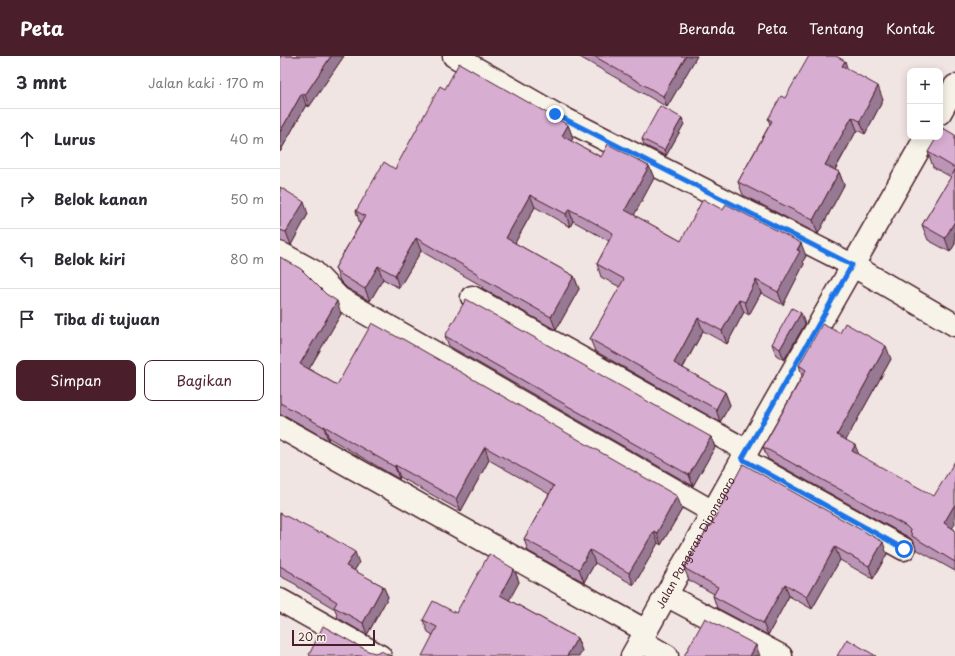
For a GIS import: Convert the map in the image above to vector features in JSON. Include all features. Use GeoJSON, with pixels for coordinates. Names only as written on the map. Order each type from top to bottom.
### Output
{"type":"FeatureCollection","features":[{"type":"Feature","properties":{"kind":"street"},"geometry":{"type":"LineString","coordinates":[[454,56],[555,114],[852,265],[955,325]]}},
{"type":"Feature","properties":{"kind":"street"},"geometry":{"type":"LineString","coordinates":[[943,108],[955,86]]}},
{"type":"Feature","properties":{"kind":"street","name":"Jalan Pangeran Diponegoro"},"geometry":{"type":"LineString","coordinates":[[640,643],[744,455],[924,140]]}},
{"type":"Feature","properties":{"kind":"street"},"geometry":{"type":"LineString","coordinates":[[280,253],[313,271],[339,298],[713,512]]}},
{"type":"Feature","properties":{"kind":"street"},"geometry":{"type":"LineString","coordinates":[[472,297],[904,549]]}},
{"type":"Feature","properties":{"kind":"street"},"geometry":{"type":"LineString","coordinates":[[280,427],[640,643],[667,656]]}},
{"type":"Feature","properties":{"kind":"street"},"geometry":{"type":"LineString","coordinates":[[666,595],[781,656]]}},
{"type":"Feature","properties":{"kind":"street"},"geometry":{"type":"LineString","coordinates":[[280,600],[380,656]]}},
{"type":"Feature","properties":{"kind":"building"},"geometry":{"type":"Polygon","coordinates":[[[280,56],[331,56],[305,95],[302,93],[280,132],[280,56]]]}},
{"type":"Feature","properties":{"kind":"building"},"geometry":{"type":"Polygon","coordinates":[[[594,56],[686,56],[663,96],[594,56]]]}},
{"type":"Feature","properties":{"kind":"building"},"geometry":{"type":"Polygon","coordinates":[[[809,56],[836,56],[845,61],[842,66],[878,86],[860,121],[852,117],[825,165],[839,172],[813,220],[738,182],[772,121],[768,119],[781,96],[785,98],[809,56]]]}},
{"type":"Feature","properties":{"kind":"building"},"geometry":{"type":"Polygon","coordinates":[[[459,63],[568,125],[562,136],[601,157],[608,144],[649,166],[625,210],[681,241],[703,199],[723,210],[726,204],[801,243],[797,250],[800,251],[778,292],[756,280],[745,302],[739,300],[722,331],[698,318],[674,363],[725,392],[716,409],[590,339],[624,279],[597,264],[613,233],[569,209],[566,214],[530,195],[506,238],[574,276],[551,317],[478,276],[478,274],[416,238],[395,275],[378,266],[365,289],[342,275],[335,268],[365,216],[356,211],[384,162],[395,169],[440,86],[445,89],[459,63]]]}},
{"type":"Feature","properties":{"kind":"building"},"geometry":{"type":"Polygon","coordinates":[[[660,106],[682,118],[664,150],[642,139],[660,106]]]}},
{"type":"Feature","properties":{"kind":"building"},"geometry":{"type":"Polygon","coordinates":[[[943,128],[955,135],[955,168],[928,152],[935,140],[943,140],[943,128]]]}},
{"type":"Feature","properties":{"kind":"building"},"geometry":{"type":"Polygon","coordinates":[[[955,170],[955,221],[945,238],[922,225],[955,170]]]}},
{"type":"Feature","properties":{"kind":"building"},"geometry":{"type":"Polygon","coordinates":[[[280,187],[304,202],[286,232],[280,230],[280,187]]]}},
{"type":"Feature","properties":{"kind":"building"},"geometry":{"type":"Polygon","coordinates":[[[280,257],[301,269],[326,294],[337,301],[300,364],[337,385],[372,323],[401,338],[677,496],[657,533],[654,531],[629,573],[590,550],[579,569],[524,539],[554,486],[485,447],[456,499],[280,403],[280,257]]]}},
{"type":"Feature","properties":{"kind":"building"},"geometry":{"type":"Polygon","coordinates":[[[466,299],[711,437],[689,475],[445,336],[466,299]]]}},
{"type":"Feature","properties":{"kind":"building"},"geometry":{"type":"Polygon","coordinates":[[[792,308],[801,313],[780,349],[772,344],[792,308]]]}},
{"type":"Feature","properties":{"kind":"building"},"geometry":{"type":"Polygon","coordinates":[[[845,323],[886,346],[837,435],[855,445],[852,451],[934,496],[955,461],[955,504],[944,523],[955,530],[955,562],[912,536],[910,530],[906,526],[763,447],[806,370],[799,365],[822,324],[840,333],[845,323]]]}},
{"type":"Feature","properties":{"kind":"building"},"geometry":{"type":"Polygon","coordinates":[[[743,464],[883,542],[869,566],[835,547],[807,597],[785,584],[763,623],[713,596],[718,587],[684,568],[709,526],[710,527],[743,464]]]}},
{"type":"Feature","properties":{"kind":"building"},"geometry":{"type":"Polygon","coordinates":[[[280,513],[319,533],[320,531],[355,552],[346,566],[383,586],[363,623],[334,607],[337,602],[280,566],[280,513]]]}},
{"type":"Feature","properties":{"kind":"building"},"geometry":{"type":"Polygon","coordinates":[[[489,554],[514,569],[500,595],[577,638],[567,656],[422,656],[437,627],[423,620],[433,601],[456,613],[489,554]]]}},
{"type":"Feature","properties":{"kind":"building"},"geometry":{"type":"Polygon","coordinates":[[[705,618],[756,645],[750,656],[684,656],[705,618]]]}},
{"type":"Feature","properties":{"kind":"building"},"geometry":{"type":"Polygon","coordinates":[[[323,626],[368,651],[375,653],[381,651],[391,656],[311,656],[309,655],[323,626]]]}},
{"type":"Feature","properties":{"kind":"building"},"geometry":{"type":"Polygon","coordinates":[[[847,639],[876,656],[837,656],[847,639]]]}},
{"type":"Feature","properties":{"kind":"route"},"geometry":{"type":"LineString","coordinates":[[555,114],[852,265],[742,459],[904,549]]}}]}
